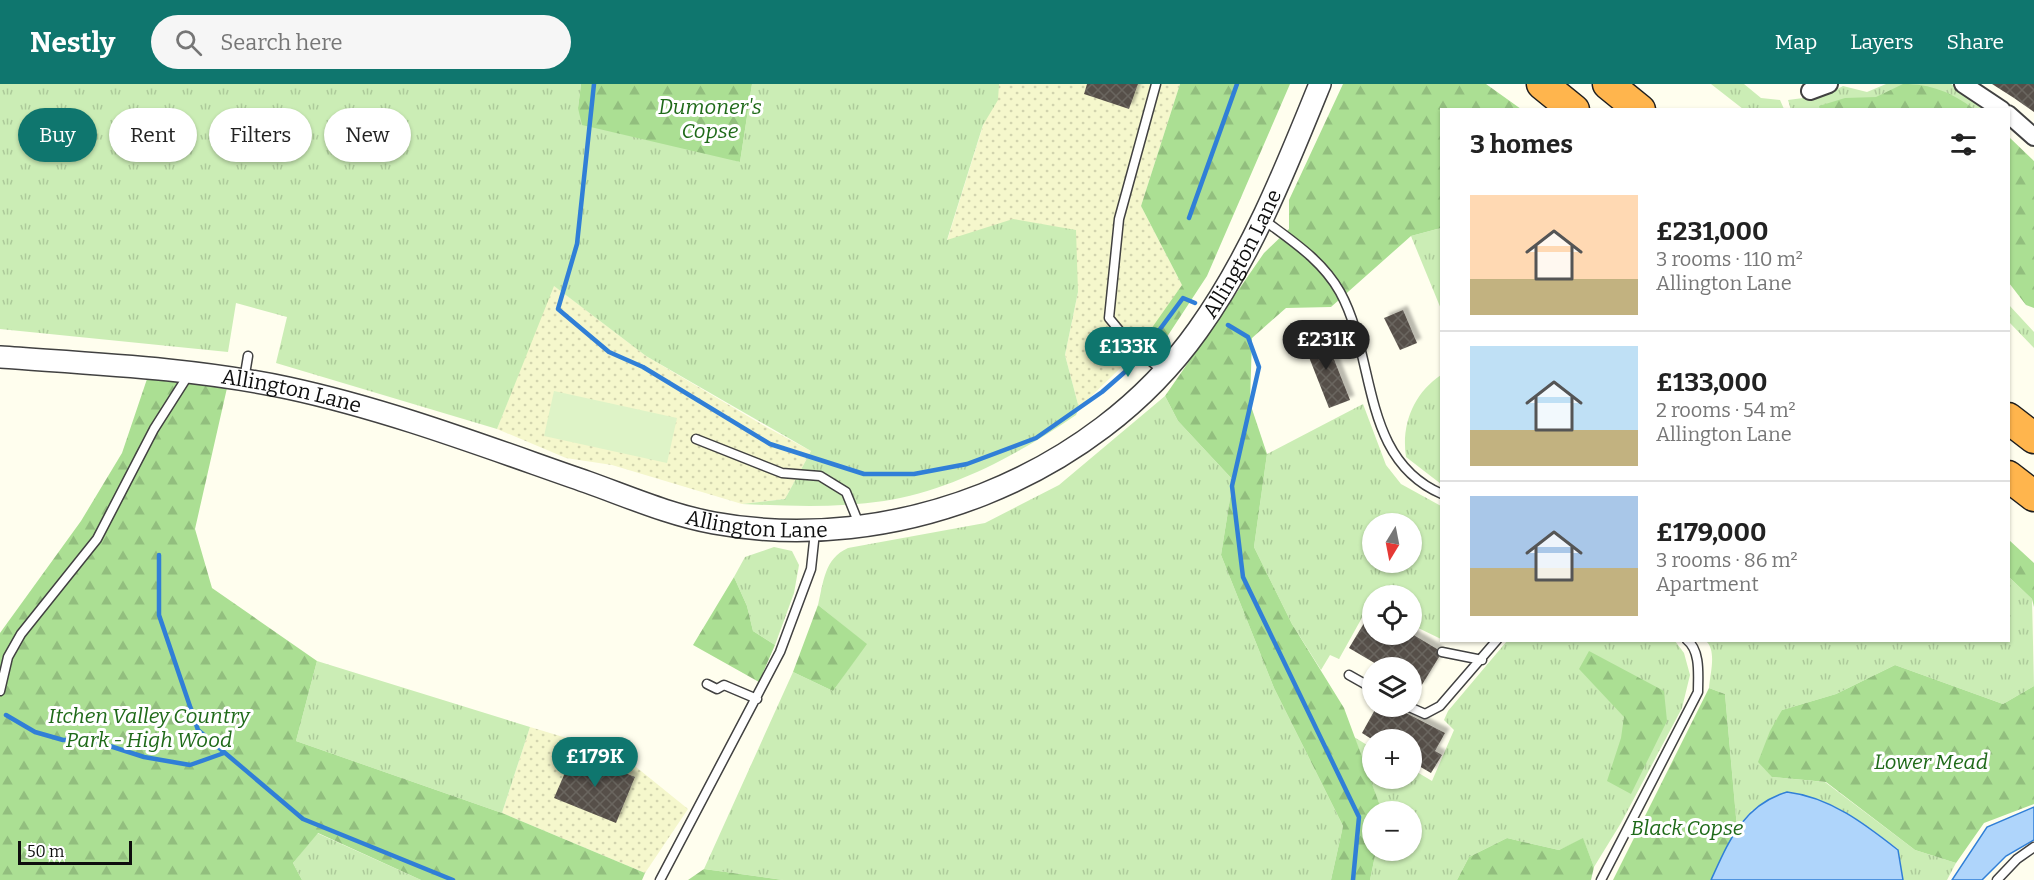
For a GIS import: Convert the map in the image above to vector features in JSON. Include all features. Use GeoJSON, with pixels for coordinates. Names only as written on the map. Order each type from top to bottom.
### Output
{"type":"FeatureCollection","features":[{"type":"Feature","properties":{"kind":"highway"},"geometry":{"type":"LineString","coordinates":[[1542,84],[1572,108]]}},
{"type":"Feature","properties":{"kind":"highway"},"geometry":{"type":"LineString","coordinates":[[1608,84],[1638,108]]}},
{"type":"Feature","properties":{"kind":"highway"},"geometry":{"type":"LineString","coordinates":[[2010,420],[2034,438]]}},
{"type":"Feature","properties":{"kind":"highway"},"geometry":{"type":"LineString","coordinates":[[2010,478],[2034,496]]}},
{"type":"Feature","properties":{"kind":"street","name":"Allington Lane"},"geometry":{"type":"LineString","coordinates":[[0,357],[191,371],[289,388],[388,415],[678,514],[712,523],[815,532],[897,521],[957,505],[997,489],[1038,468],[1100,428],[1164,371],[1196,333],[1233,276],[1320,84]]}},
{"type":"Feature","properties":{"kind":"street"},"geometry":{"type":"LineString","coordinates":[[1810,91],[1828,84]]}},
{"type":"Feature","properties":{"kind":"street"},"geometry":{"type":"LineString","coordinates":[[1963,84],[1999,108]]}},
{"type":"Feature","properties":{"kind":"street"},"geometry":{"type":"LineString","coordinates":[[2010,116],[2034,137]]}},
{"type":"Feature","properties":{"kind":"lane"},"geometry":{"type":"LineString","coordinates":[[1156,84],[1119,219],[1109,318],[1133,347],[1164,371]]}},
{"type":"Feature","properties":{"kind":"lane"},"geometry":{"type":"LineString","coordinates":[[1261,218],[1305,249],[1326,270],[1340,291],[1352,318],[1372,399],[1389,448],[1406,470],[1440,493]]}},
{"type":"Feature","properties":{"kind":"lane"},"geometry":{"type":"LineString","coordinates":[[244,381],[248,356]]}},
{"type":"Feature","properties":{"kind":"lane"},"geometry":{"type":"LineString","coordinates":[[0,691],[9,657],[21,634],[97,538],[154,429],[191,371]]}},
{"type":"Feature","properties":{"kind":"lane"},"geometry":{"type":"LineString","coordinates":[[696,440],[782,472],[820,476],[846,492],[860,527]]}},
{"type":"Feature","properties":{"kind":"lane"},"geometry":{"type":"LineString","coordinates":[[660,880],[757,699],[797,608],[811,569],[815,532]]}},
{"type":"Feature","properties":{"kind":"lane"},"geometry":{"type":"LineString","coordinates":[[1422,714],[1440,706],[1496,642]]}},
{"type":"Feature","properties":{"kind":"lane"},"geometry":{"type":"LineString","coordinates":[[1601,880],[1698,692],[1698,664],[1689,642]]}},
{"type":"Feature","properties":{"kind":"lane"},"geometry":{"type":"LineString","coordinates":[[1442,652],[1482,660]]}},
{"type":"Feature","properties":{"kind":"lane"},"geometry":{"type":"LineString","coordinates":[[1349,675],[1362,682]]}},
{"type":"Feature","properties":{"kind":"lane"},"geometry":{"type":"LineString","coordinates":[[706,684],[717,689],[724,685],[757,699]]}},
{"type":"Feature","properties":{"kind":"lane"},"geometry":{"type":"LineString","coordinates":[[1997,880],[2017,859],[2034,847]]}},
{"type":"Feature","properties":{"kind":"green space"},"geometry":{"type":"Polygon","coordinates":[[[0,84],[581,84],[578,108],[740,162],[752,84],[999,84],[998,100],[983,125],[947,240],[1013,219],[1076,230],[1078,292],[1065,355],[1079,408],[1076,415],[1008,456],[960,479],[910,496],[831,506],[742,504],[785,499],[811,451],[646,356],[554,286],[497,429],[276,363],[287,317],[236,303],[228,352],[0,329],[0,84]]]}},
{"type":"Feature","properties":{"kind":"green space","name":"Dumoner's Copse"},"geometry":{"type":"Polygon","coordinates":[[[581,84],[752,84],[740,162],[582,125],[578,108],[581,84]]]}},
{"type":"Feature","properties":{"kind":"green space"},"geometry":{"type":"Polygon","coordinates":[[[996,84],[1180,84],[1141,206],[1182,285],[1138,351],[1079,408],[1065,355],[1078,292],[947,241],[996,84]]]}},
{"type":"Feature","properties":{"kind":"green space"},"geometry":{"type":"Polygon","coordinates":[[[1180,84],[1290,84],[1207,276],[1157,352],[1144,339],[1182,285],[1141,206],[1180,84]]]}},
{"type":"Feature","properties":{"kind":"green space"},"geometry":{"type":"Polygon","coordinates":[[[1343,84],[1486,84],[1520,108],[1440,108],[1440,228],[1411,236],[1331,307],[1286,308],[1252,338],[1250,403],[1267,454],[1254,547],[1292,624],[1344,708],[1362,757],[1362,789],[1374,789],[1378,801],[1362,801],[1362,861],[1374,861],[1370,880],[1331,880],[1343,826],[1274,688],[1221,555],[1233,480],[1178,421],[1165,396],[1264,253],[1289,229],[1289,200],[1343,84]]]}},
{"type":"Feature","properties":{"kind":"green space"},"geometry":{"type":"Polygon","coordinates":[[[1711,84],[1744,84],[1761,98],[1780,100],[1784,108],[1742,108],[1711,84]]]}},
{"type":"Feature","properties":{"kind":"green space"},"geometry":{"type":"Polygon","coordinates":[[[1886,84],[1951,84],[1987,108],[1790,108],[1788,100],[1826,95],[1843,86],[1867,92],[1886,84]]]}},
{"type":"Feature","properties":{"kind":"green space"},"geometry":{"type":"Polygon","coordinates":[[[1903,84],[1923,86],[1940,90],[1972,108],[1820,108],[1819,106],[1845,98],[1876,97],[1903,84]]]}},
{"type":"Feature","properties":{"kind":"green space"},"geometry":{"type":"Polygon","coordinates":[[[2010,138],[2034,161],[2034,308],[2026,305],[2010,284],[2010,138]]]}},
{"type":"Feature","properties":{"kind":"green space"},"geometry":{"type":"Polygon","coordinates":[[[1440,228],[1440,307],[1411,236],[1440,228]]]}},
{"type":"Feature","properties":{"kind":"green space"},"geometry":{"type":"Polygon","coordinates":[[[553,285],[646,356],[811,451],[785,499],[742,504],[612,465],[566,458],[497,429],[553,285]]]}},
{"type":"Feature","properties":{"kind":"green space"},"geometry":{"type":"Polygon","coordinates":[[[2010,306],[2034,332],[2034,348],[2010,323],[2010,306]]]}},
{"type":"Feature","properties":{"kind":"green space"},"geometry":{"type":"Polygon","coordinates":[[[1440,376],[1440,483],[1406,457],[1405,445],[1412,410],[1423,391],[1440,376]]]}},
{"type":"Feature","properties":{"kind":"green space","name":"Itchen Valley Country Park - High Wood"},"geometry":{"type":"Polygon","coordinates":[[[147,379],[227,388],[195,529],[212,588],[317,661],[296,741],[502,813],[645,873],[642,880],[421,880],[318,833],[293,863],[302,880],[0,880],[0,633],[81,521],[122,453],[147,379]]]}},
{"type":"Feature","properties":{"kind":"green space"},"geometry":{"type":"Polygon","coordinates":[[[554,391],[677,418],[667,463],[544,436],[554,391]]]}},
{"type":"Feature","properties":{"kind":"green space"},"geometry":{"type":"Polygon","coordinates":[[[1165,396],[1178,421],[1233,480],[1221,555],[1274,688],[1343,826],[1331,880],[783,880],[704,869],[793,672],[833,691],[866,644],[818,605],[826,572],[834,558],[848,548],[985,523],[1059,485],[1165,396]]]}},
{"type":"Feature","properties":{"kind":"green space"},"geometry":{"type":"Polygon","coordinates":[[[1363,404],[1386,465],[1401,484],[1440,505],[1440,639],[1422,630],[1422,585],[1362,585],[1362,618],[1339,659],[1330,655],[1321,670],[1292,624],[1254,547],[1267,454],[1363,404]]]}},
{"type":"Feature","properties":{"kind":"green space"},"geometry":{"type":"Polygon","coordinates":[[[2010,541],[2034,563],[2034,607],[2032,599],[2010,578],[2010,541]]]}},
{"type":"Feature","properties":{"kind":"green space"},"geometry":{"type":"Polygon","coordinates":[[[774,547],[792,551],[799,565],[794,593],[775,645],[753,631],[747,606],[734,577],[745,557],[774,547]]]}},
{"type":"Feature","properties":{"kind":"green space"},"geometry":{"type":"Polygon","coordinates":[[[734,577],[747,606],[753,631],[775,645],[759,682],[693,645],[734,577]]]}},
{"type":"Feature","properties":{"kind":"green space"},"geometry":{"type":"Polygon","coordinates":[[[2010,578],[2032,599],[2034,686],[2003,704],[1895,665],[1836,694],[1782,710],[1772,777],[1825,782],[1915,850],[1956,863],[1947,880],[1903,880],[1898,849],[1870,828],[1834,806],[1752,810],[1737,828],[1725,694],[1709,688],[1712,657],[1707,642],[2010,642],[2010,578]]]}},
{"type":"Feature","properties":{"kind":"green space"},"geometry":{"type":"Polygon","coordinates":[[[818,605],[867,644],[833,691],[793,672],[818,605]]]}},
{"type":"Feature","properties":{"kind":"green space"},"geometry":{"type":"Polygon","coordinates":[[[1506,642],[1676,642],[1684,653],[1690,675],[1682,708],[1621,823],[1594,867],[1583,839],[1559,850],[1507,838],[1469,857],[1457,880],[1370,880],[1374,861],[1422,861],[1422,801],[1378,801],[1374,789],[1422,789],[1422,775],[1432,781],[1454,730],[1444,720],[1448,711],[1506,642]]]}},
{"type":"Feature","properties":{"kind":"green space"},"geometry":{"type":"Polygon","coordinates":[[[1589,651],[1664,691],[1667,721],[1631,794],[1607,781],[1621,738],[1624,717],[1579,669],[1589,651]]]}},
{"type":"Feature","properties":{"kind":"green space"},"geometry":{"type":"Polygon","coordinates":[[[317,661],[530,727],[502,813],[296,741],[317,661]]]}},
{"type":"Feature","properties":{"kind":"green space","name":"Lower Mead"},"geometry":{"type":"Polygon","coordinates":[[[1895,665],[2003,704],[2034,686],[2034,804],[1984,823],[1956,863],[1915,850],[1826,782],[1772,777],[1758,762],[1770,731],[1782,710],[1836,694],[1895,665]]]}},
{"type":"Feature","properties":{"kind":"green space","name":"Black Copse"},"geometry":{"type":"Polygon","coordinates":[[[1709,688],[1725,694],[1737,828],[1711,880],[1613,880],[1709,688]]]}},
{"type":"Feature","properties":{"kind":"green space"},"geometry":{"type":"Polygon","coordinates":[[[530,727],[620,754],[688,809],[645,873],[502,813],[530,727]]]}},
{"type":"Feature","properties":{"kind":"green space"},"geometry":{"type":"Polygon","coordinates":[[[1354,737],[1362,742],[1362,758],[1354,737]]]}},
{"type":"Feature","properties":{"kind":"green space"},"geometry":{"type":"Polygon","coordinates":[[[317,833],[421,880],[302,880],[293,863],[317,833]]]}},
{"type":"Feature","properties":{"kind":"green space","name":"Black Copse"},"geometry":{"type":"Polygon","coordinates":[[[1507,838],[1559,850],[1583,838],[1594,867],[1591,880],[1457,880],[1469,857],[1507,838]]]}},
{"type":"Feature","properties":{"kind":"green space"},"geometry":{"type":"Polygon","coordinates":[[[704,869],[783,880],[688,880],[704,869]]]}},
{"type":"Feature","properties":{"kind":"water"},"geometry":{"type":"Polygon","coordinates":[[[1787,792],[1803,795],[1832,806],[1886,840],[1898,850],[1903,880],[1711,880],[1731,838],[1748,815],[1772,798],[1787,792]]]}},
{"type":"Feature","properties":{"kind":"water"},"geometry":{"type":"Polygon","coordinates":[[[2034,807],[2034,840],[2006,856],[1982,880],[1952,880],[1987,827],[2034,807]]]}},
{"type":"Feature","properties":{"kind":"building"},"geometry":{"type":"Polygon","coordinates":[[[1087,84],[1138,84],[1129,109],[1084,94],[1087,84]]]}},
{"type":"Feature","properties":{"kind":"building"},"geometry":{"type":"Polygon","coordinates":[[[1992,84],[2034,84],[2034,112],[2014,98],[1992,84]]]}},
{"type":"Feature","properties":{"kind":"building"},"geometry":{"type":"Polygon","coordinates":[[[1403,310],[1417,343],[1400,350],[1384,318],[1403,310]]]}},
{"type":"Feature","properties":{"kind":"building"},"geometry":{"type":"Polygon","coordinates":[[[1324,334],[1350,400],[1329,408],[1303,342],[1324,334]]]}},
{"type":"Feature","properties":{"kind":"building"},"geometry":{"type":"Polygon","coordinates":[[[1362,627],[1362,645],[1422,645],[1422,640],[1437,649],[1439,657],[1422,685],[1422,657],[1364,657],[1349,648],[1362,627]]]}},
{"type":"Feature","properties":{"kind":"building"},"geometry":{"type":"Polygon","coordinates":[[[1371,717],[1414,717],[1445,733],[1435,751],[1442,755],[1431,773],[1422,768],[1422,729],[1364,729],[1371,717]]]}},
{"type":"Feature","properties":{"kind":"building"},"geometry":{"type":"Polygon","coordinates":[[[574,752],[635,777],[616,823],[554,798],[574,752]]]}},
{"type":"Feature","properties":{"kind":"waterway"},"geometry":{"type":"LineString","coordinates":[[594,84],[577,244],[558,309],[609,352],[643,367],[770,444],[864,474],[914,474],[967,464],[1036,438],[1102,392],[1134,364]]}},
{"type":"Feature","properties":{"kind":"waterway"},"geometry":{"type":"LineString","coordinates":[[1189,218],[1237,84]]}},
{"type":"Feature","properties":{"kind":"waterway"},"geometry":{"type":"LineString","coordinates":[[1149,344],[1183,298],[1195,303]]}},
{"type":"Feature","properties":{"kind":"waterway"},"geometry":{"type":"LineString","coordinates":[[1228,325],[1248,337],[1259,367],[1232,486],[1243,577],[1359,817],[1353,880]]}},
{"type":"Feature","properties":{"kind":"waterway"},"geometry":{"type":"LineString","coordinates":[[159,555],[159,615],[198,730],[303,819],[453,880]]}},
{"type":"Feature","properties":{"kind":"waterway"},"geometry":{"type":"LineString","coordinates":[[6,715],[35,732],[63,740],[88,739],[144,757],[190,765],[224,753]]}}]}
